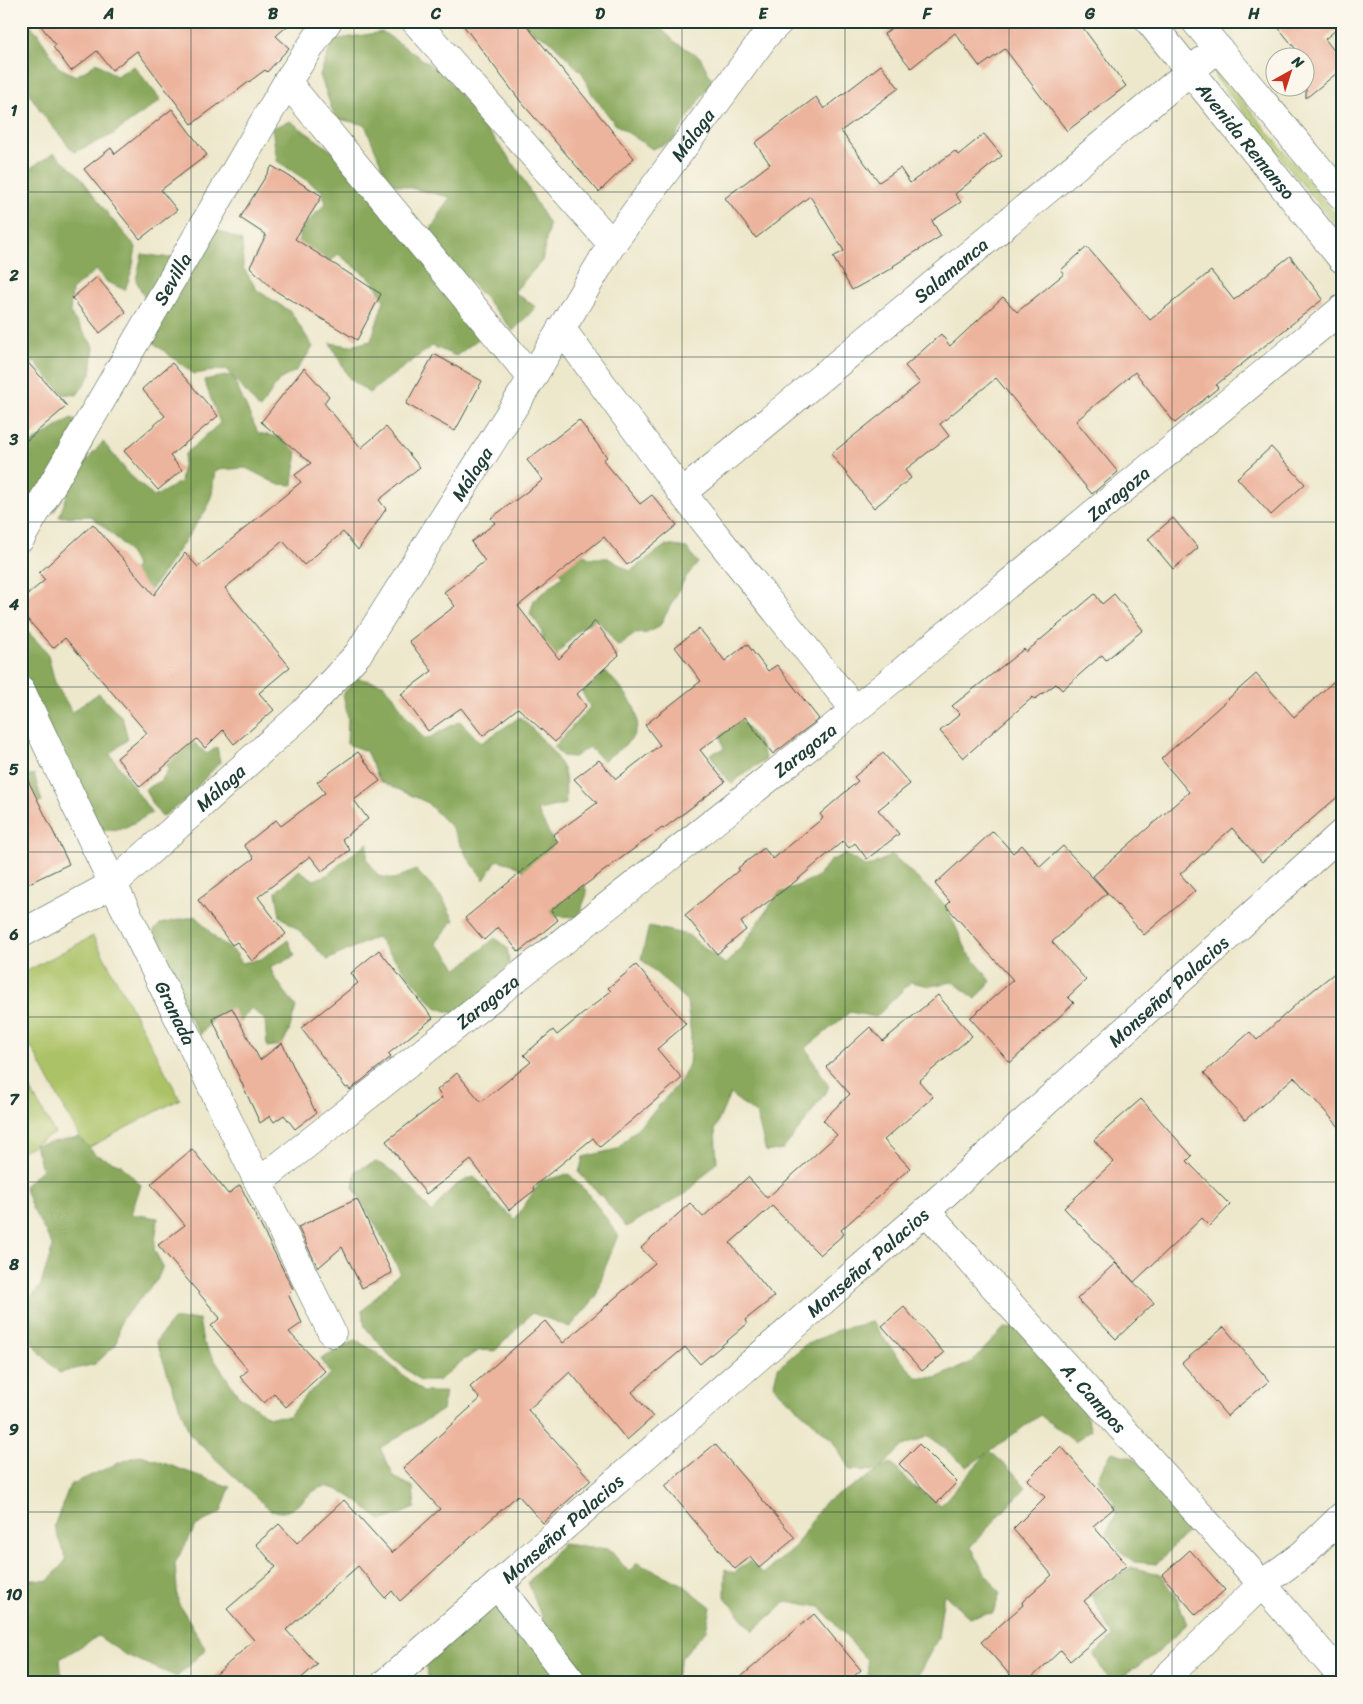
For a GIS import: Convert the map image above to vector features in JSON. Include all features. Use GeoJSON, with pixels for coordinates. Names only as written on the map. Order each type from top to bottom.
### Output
{"type":"FeatureCollection","features":[{"type":"Feature","properties":{"kind":"street","name":"Sevilla"},"geometry":{"type":"LineString","coordinates":[[21,538],[287,82],[328,21]]}},
{"type":"Feature","properties":{"kind":"street"},"geometry":{"type":"LineString","coordinates":[[415,21],[612,244]]}},
{"type":"Feature","properties":{"kind":"street","name":"Málaga"},"geometry":{"type":"LineString","coordinates":[[21,934],[113,884],[303,713],[358,654],[532,378],[560,328],[612,244],[766,36],[780,21]]}},
{"type":"Feature","properties":{"kind":"street","name":"Avenida Remanso"},"geometry":{"type":"LineString","coordinates":[[1149,21],[1342,259]]}},
{"type":"Feature","properties":{"kind":"street","name":"Avenida Remanso"},"geometry":{"type":"LineString","coordinates":[[1195,21],[1342,196]]}},
{"type":"Feature","properties":{"kind":"street","name":"Salamanca"},"geometry":{"type":"LineString","coordinates":[[682,493],[1218,48]]}},
{"type":"Feature","properties":{"kind":"street"},"geometry":{"type":"LineString","coordinates":[[287,82],[532,378]]}},
{"type":"Feature","properties":{"kind":"street","name":"Zaragoza"},"geometry":{"type":"LineString","coordinates":[[259,1182],[855,710],[1342,309]]}},
{"type":"Feature","properties":{"kind":"street"},"geometry":{"type":"LineString","coordinates":[[560,328],[682,493],[855,710]]}},
{"type":"Feature","properties":{"kind":"street","name":"Granada"},"geometry":{"type":"LineString","coordinates":[[21,690],[113,884],[332,1333]]}},
{"type":"Feature","properties":{"kind":"street","name":"Monseñor Palacios"},"geometry":{"type":"LineString","coordinates":[[385,1683],[926,1211],[1342,833]]}},
{"type":"Feature","properties":{"kind":"street","name":"A. Campos"},"geometry":{"type":"LineString","coordinates":[[926,1211],[1262,1584],[1342,1677]]}},
{"type":"Feature","properties":{"kind":"street"},"geometry":{"type":"LineString","coordinates":[[1162,1683],[1262,1584],[1303,1554],[1342,1516]]}},
{"type":"Feature","properties":{"kind":"street"},"geometry":{"type":"LineString","coordinates":[[1303,1554],[1342,1545]]}},
{"type":"Feature","properties":{"kind":"street"},"geometry":{"type":"LineString","coordinates":[[497,1585],[573,1683]]}},
{"type":"Feature","properties":{"kind":"green space"},"geometry":{"type":"Polygon","coordinates":[[[21,21],[25,21],[37,32],[58,67],[76,76],[96,62],[116,76],[134,66],[161,100],[110,136],[74,152],[47,120],[21,82],[21,21]]]}},
{"type":"Feature","properties":{"kind":"green space"},"geometry":{"type":"Polygon","coordinates":[[[515,21],[653,21],[675,42],[700,57],[712,80],[673,141],[652,149],[615,124],[592,94],[583,74],[548,39],[517,26],[515,21]]]}},
{"type":"Feature","properties":{"kind":"green space"},"geometry":{"type":"Polygon","coordinates":[[[383,32],[445,75],[518,170],[549,225],[542,261],[514,292],[536,307],[513,331],[438,247],[485,334],[456,356],[432,346],[369,393],[349,378],[330,343],[350,346],[371,341],[384,300],[372,280],[338,254],[316,277],[291,261],[303,227],[326,203],[321,190],[277,161],[272,128],[290,121],[339,156],[427,236],[450,197],[389,183],[365,125],[335,118],[320,75],[333,40],[383,32]]]}},
{"type":"Feature","properties":{"kind":"green space"},"geometry":{"type":"Polygon","coordinates":[[[1217,72],[1220,73],[1342,222],[1342,233],[1215,77],[1217,72]]]}},
{"type":"Feature","properties":{"kind":"green space"},"geometry":{"type":"Polygon","coordinates":[[[54,153],[79,175],[110,217],[136,247],[132,270],[125,290],[107,282],[96,270],[72,290],[70,313],[94,347],[91,374],[77,395],[63,394],[34,362],[21,371],[21,174],[54,153]]]}},
{"type":"Feature","properties":{"kind":"green space"},"geometry":{"type":"Polygon","coordinates":[[[215,229],[242,241],[243,267],[257,290],[291,312],[313,347],[297,370],[279,380],[260,409],[232,376],[258,433],[298,441],[293,485],[277,484],[246,468],[215,470],[212,494],[206,510],[146,597],[123,586],[136,566],[123,545],[110,533],[91,516],[59,517],[73,479],[54,512],[28,492],[21,470],[21,450],[71,418],[87,425],[91,446],[77,472],[103,442],[129,474],[154,497],[180,482],[185,454],[220,423],[204,380],[231,375],[226,369],[194,374],[151,341],[152,313],[136,280],[142,254],[170,258],[215,229]]]}},
{"type":"Feature","properties":{"kind":"green space"},"geometry":{"type":"Polygon","coordinates":[[[570,544],[589,558],[608,558],[630,571],[666,545],[687,548],[698,563],[686,577],[659,627],[647,633],[635,634],[618,646],[597,619],[579,629],[558,653],[555,673],[540,627],[530,614],[534,600],[563,576],[556,568],[570,544]]]}},
{"type":"Feature","properties":{"kind":"green space"},"geometry":{"type":"Polygon","coordinates":[[[21,632],[28,632],[47,652],[55,682],[72,712],[99,693],[122,717],[128,739],[110,754],[152,813],[124,828],[97,832],[21,669],[21,632]]]}},
{"type":"Feature","properties":{"kind":"green space"},"geometry":{"type":"Polygon","coordinates":[[[606,672],[632,702],[636,711],[636,730],[628,742],[603,761],[589,747],[574,757],[562,756],[554,747],[590,707],[582,692],[606,672]]]}},
{"type":"Feature","properties":{"kind":"green space"},"geometry":{"type":"Polygon","coordinates":[[[357,678],[383,684],[391,692],[405,715],[425,740],[460,721],[481,743],[520,717],[538,735],[555,755],[564,773],[566,804],[537,810],[553,841],[581,870],[587,894],[578,917],[555,916],[529,874],[512,864],[497,860],[484,880],[466,855],[452,828],[426,802],[380,781],[366,751],[347,744],[348,718],[343,694],[357,678]]]}},
{"type":"Feature","properties":{"kind":"green space"},"geometry":{"type":"Polygon","coordinates":[[[737,714],[761,746],[766,760],[743,774],[732,784],[726,779],[710,754],[724,749],[721,739],[721,727],[737,714]]]}},
{"type":"Feature","properties":{"kind":"green space"},"geometry":{"type":"Polygon","coordinates":[[[190,739],[207,754],[217,747],[220,762],[185,800],[162,817],[152,804],[145,789],[161,781],[169,768],[158,754],[190,739]]]}},
{"type":"Feature","properties":{"kind":"green space"},"geometry":{"type":"Polygon","coordinates":[[[34,774],[42,801],[21,807],[21,780],[34,774]]]}},
{"type":"Feature","properties":{"kind":"green space"},"geometry":{"type":"Polygon","coordinates":[[[368,843],[367,859],[378,876],[394,879],[416,870],[443,899],[454,920],[436,943],[458,969],[495,938],[507,948],[510,967],[457,1014],[436,1008],[376,937],[327,960],[301,932],[280,916],[276,892],[299,870],[314,880],[329,874],[345,859],[368,843]]]}},
{"type":"Feature","properties":{"kind":"green space"},"geometry":{"type":"Polygon","coordinates":[[[845,854],[867,867],[893,855],[946,906],[967,951],[991,981],[976,999],[953,982],[930,986],[911,982],[876,1017],[850,1012],[806,1048],[829,1087],[805,1122],[783,1149],[766,1152],[757,1115],[730,1094],[715,1129],[717,1162],[687,1193],[626,1227],[605,1200],[579,1173],[583,1157],[617,1149],[682,1079],[689,1064],[691,1036],[687,1001],[641,959],[649,926],[688,935],[725,964],[739,950],[778,894],[817,877],[830,861],[845,854]]]}},
{"type":"Feature","properties":{"kind":"green space"},"geometry":{"type":"Polygon","coordinates":[[[196,916],[217,940],[235,952],[242,963],[261,959],[288,940],[295,956],[270,967],[275,978],[296,1007],[289,1031],[282,1045],[267,1047],[265,1020],[251,1008],[240,1023],[214,1018],[200,1035],[174,992],[174,972],[147,939],[160,924],[196,916]]]}},
{"type":"Feature","properties":{"kind":"green space"},"geometry":{"type":"Polygon","coordinates":[[[93,936],[180,1099],[86,1149],[21,1028],[21,974],[93,936]]]}},
{"type":"Feature","properties":{"kind":"green space"},"geometry":{"type":"Polygon","coordinates":[[[21,1073],[55,1133],[21,1152],[21,1073]]]}},
{"type":"Feature","properties":{"kind":"green space"},"geometry":{"type":"Polygon","coordinates":[[[79,1137],[96,1155],[121,1165],[141,1185],[131,1214],[158,1218],[154,1250],[163,1266],[157,1280],[121,1320],[116,1345],[95,1364],[59,1373],[34,1344],[22,1318],[21,1308],[40,1287],[53,1246],[32,1208],[24,1186],[42,1169],[35,1145],[79,1137]]]}},
{"type":"Feature","properties":{"kind":"green space"},"geometry":{"type":"Polygon","coordinates":[[[376,1162],[400,1177],[432,1213],[445,1195],[454,1187],[474,1177],[484,1186],[492,1199],[515,1219],[541,1181],[569,1174],[589,1194],[618,1235],[596,1297],[570,1327],[532,1313],[495,1351],[480,1350],[462,1361],[438,1381],[420,1381],[390,1356],[365,1327],[362,1311],[400,1272],[353,1187],[356,1170],[376,1162]]]}},
{"type":"Feature","properties":{"kind":"green space"},"geometry":{"type":"Polygon","coordinates":[[[199,1319],[203,1342],[238,1395],[269,1417],[289,1416],[306,1395],[331,1374],[321,1359],[355,1340],[373,1350],[423,1392],[445,1392],[442,1410],[380,1448],[394,1477],[413,1487],[415,1508],[382,1521],[343,1492],[323,1487],[317,1489],[289,1510],[282,1512],[270,1510],[190,1435],[156,1341],[173,1320],[199,1319]]]}},
{"type":"Feature","properties":{"kind":"green space"},"geometry":{"type":"Polygon","coordinates":[[[872,1322],[890,1347],[916,1377],[936,1378],[972,1362],[1004,1328],[1049,1332],[1080,1398],[1091,1430],[1075,1442],[1040,1415],[990,1451],[1026,1487],[971,1546],[980,1565],[1000,1594],[993,1613],[969,1617],[944,1594],[938,1638],[914,1683],[869,1683],[867,1660],[820,1607],[787,1601],[753,1631],[725,1597],[725,1569],[734,1573],[749,1561],[763,1574],[793,1549],[824,1503],[878,1471],[850,1470],[832,1440],[773,1386],[778,1368],[805,1345],[841,1329],[872,1322]],[[929,1436],[903,1446],[880,1469],[891,1463],[914,1487],[941,1505],[987,1453],[967,1467],[929,1436]]]}},
{"type":"Feature","properties":{"kind":"green space"},"geometry":{"type":"Polygon","coordinates":[[[1112,1452],[1133,1458],[1168,1490],[1192,1527],[1157,1564],[1134,1562],[1120,1551],[1106,1532],[1116,1515],[1114,1502],[1097,1478],[1112,1452]]]}},
{"type":"Feature","properties":{"kind":"green space"},"geometry":{"type":"Polygon","coordinates":[[[141,1455],[230,1487],[221,1512],[196,1526],[175,1563],[178,1602],[206,1649],[177,1677],[124,1654],[98,1636],[60,1659],[62,1683],[21,1683],[21,1579],[48,1581],[66,1560],[54,1526],[70,1485],[141,1455]]]}},
{"type":"Feature","properties":{"kind":"green space"},"geometry":{"type":"Polygon","coordinates":[[[562,1544],[609,1549],[629,1572],[637,1563],[682,1584],[711,1607],[706,1630],[682,1657],[674,1683],[588,1683],[548,1634],[528,1582],[562,1544]]]}},
{"type":"Feature","properties":{"kind":"green space"},"geometry":{"type":"Polygon","coordinates":[[[1131,1567],[1162,1575],[1177,1599],[1187,1624],[1156,1654],[1113,1683],[1110,1683],[1094,1655],[1113,1636],[1091,1595],[1131,1567]]]}},
{"type":"Feature","properties":{"kind":"green space"},"geometry":{"type":"Polygon","coordinates":[[[493,1607],[523,1619],[580,1683],[430,1683],[424,1661],[462,1626],[493,1607]]]}},
{"type":"Feature","properties":{"kind":"building"},"geometry":{"type":"Polygon","coordinates":[[[37,21],[293,21],[276,36],[289,48],[267,72],[265,70],[192,124],[137,51],[112,70],[97,51],[71,71],[53,47],[56,45],[37,21]]]}},
{"type":"Feature","properties":{"kind":"building"},"geometry":{"type":"Polygon","coordinates":[[[460,21],[523,21],[634,158],[599,192],[521,102],[460,21]]]}},
{"type":"Feature","properties":{"kind":"building"},"geometry":{"type":"Polygon","coordinates":[[[900,21],[1078,21],[1126,86],[1067,131],[1005,49],[980,67],[955,33],[911,68],[884,34],[900,21]]]}},
{"type":"Feature","properties":{"kind":"building"},"geometry":{"type":"Polygon","coordinates":[[[1273,21],[1342,21],[1342,25],[1325,39],[1342,61],[1342,69],[1316,90],[1316,48],[1295,48],[1273,21]]]}},
{"type":"Feature","properties":{"kind":"building"},"geometry":{"type":"Polygon","coordinates":[[[881,65],[899,88],[841,131],[879,182],[900,168],[910,183],[955,151],[958,155],[984,134],[1002,156],[955,194],[961,202],[932,221],[941,236],[894,267],[852,290],[833,257],[844,251],[810,196],[756,238],[725,198],[770,164],[755,143],[816,97],[824,109],[881,65]]]}},
{"type":"Feature","properties":{"kind":"building"},"geometry":{"type":"Polygon","coordinates":[[[172,109],[207,155],[161,190],[177,210],[140,239],[84,169],[111,148],[115,154],[172,109]]]}},
{"type":"Feature","properties":{"kind":"building"},"geometry":{"type":"Polygon","coordinates":[[[272,166],[322,196],[295,239],[381,294],[357,340],[274,290],[250,267],[266,235],[240,218],[272,166]]]}},
{"type":"Feature","properties":{"kind":"building"},"geometry":{"type":"Polygon","coordinates":[[[1087,247],[1150,320],[1211,271],[1234,300],[1290,256],[1323,299],[1216,385],[1218,388],[1175,423],[1135,372],[1076,421],[1118,472],[1092,494],[996,378],[940,424],[949,436],[905,470],[911,478],[874,508],[831,454],[920,383],[905,366],[941,334],[950,346],[1003,297],[1017,312],[1064,274],[1061,270],[1087,247]]]}},
{"type":"Feature","properties":{"kind":"building"},"geometry":{"type":"Polygon","coordinates":[[[97,277],[126,312],[100,333],[72,298],[97,277]]]}},
{"type":"Feature","properties":{"kind":"building"},"geometry":{"type":"Polygon","coordinates":[[[434,354],[482,381],[455,431],[406,404],[434,354]]]}},
{"type":"Feature","properties":{"kind":"building"},"geometry":{"type":"Polygon","coordinates":[[[21,355],[67,406],[21,445],[21,355]]]}},
{"type":"Feature","properties":{"kind":"building"},"geometry":{"type":"Polygon","coordinates":[[[172,363],[218,416],[170,456],[182,470],[158,490],[124,451],[165,416],[142,389],[172,363]]]}},
{"type":"Feature","properties":{"kind":"building"},"geometry":{"type":"Polygon","coordinates":[[[304,368],[329,396],[324,403],[361,448],[386,427],[420,467],[379,500],[386,509],[358,550],[343,532],[304,565],[283,541],[225,588],[290,667],[259,693],[274,710],[234,744],[223,730],[205,748],[197,739],[140,787],[117,758],[147,733],[65,638],[53,648],[21,612],[21,600],[45,580],[39,573],[93,524],[154,595],[185,553],[198,567],[301,482],[295,475],[311,463],[261,422],[304,368]]]}},
{"type":"Feature","properties":{"kind":"building"},"geometry":{"type":"Polygon","coordinates":[[[579,420],[607,457],[603,460],[640,504],[652,495],[677,525],[627,565],[604,537],[518,606],[559,659],[595,621],[619,655],[577,694],[586,706],[555,742],[518,708],[483,736],[461,708],[428,731],[401,694],[432,671],[409,641],[455,606],[444,592],[485,561],[471,542],[495,523],[491,518],[543,480],[527,460],[579,420]]]}},
{"type":"Feature","properties":{"kind":"building"},"geometry":{"type":"Polygon","coordinates":[[[1271,447],[1305,484],[1271,515],[1237,478],[1271,447]]]}},
{"type":"Feature","properties":{"kind":"building"},"geometry":{"type":"Polygon","coordinates":[[[1173,518],[1198,548],[1173,569],[1148,539],[1173,518]]]}},
{"type":"Feature","properties":{"kind":"building"},"geometry":{"type":"Polygon","coordinates":[[[1095,594],[1102,604],[1114,594],[1143,630],[1106,660],[1102,655],[1062,690],[1056,684],[1035,699],[1033,697],[963,758],[940,731],[960,714],[952,706],[1024,649],[1026,652],[1095,594]]]}},
{"type":"Feature","properties":{"kind":"building"},"geometry":{"type":"Polygon","coordinates":[[[699,628],[725,661],[747,644],[768,671],[777,665],[819,719],[773,754],[745,717],[700,750],[725,782],[551,910],[558,920],[519,952],[498,927],[484,940],[465,918],[558,842],[553,835],[597,803],[574,779],[599,760],[616,779],[660,745],[645,725],[701,681],[675,647],[699,628]]]}},
{"type":"Feature","properties":{"kind":"building"},"geometry":{"type":"Polygon","coordinates":[[[1256,674],[1294,717],[1342,674],[1342,793],[1262,862],[1232,828],[1180,874],[1195,891],[1144,935],[1093,876],[1189,792],[1161,759],[1256,674]]]}},
{"type":"Feature","properties":{"kind":"building"},"geometry":{"type":"Polygon","coordinates":[[[358,752],[380,781],[354,800],[368,819],[342,839],[350,850],[322,871],[310,856],[258,897],[286,934],[252,961],[237,942],[232,945],[198,900],[254,858],[244,845],[276,820],[281,826],[325,793],[317,782],[358,752]]]}},
{"type":"Feature","properties":{"kind":"building"},"geometry":{"type":"Polygon","coordinates":[[[883,753],[910,784],[878,810],[899,834],[867,859],[855,843],[849,848],[843,841],[797,880],[741,922],[746,930],[717,954],[685,915],[739,870],[738,868],[764,848],[773,859],[823,818],[820,814],[858,781],[854,777],[883,753]]]}},
{"type":"Feature","properties":{"kind":"building"},"geometry":{"type":"Polygon","coordinates":[[[21,766],[69,864],[21,887],[21,766]]]}},
{"type":"Feature","properties":{"kind":"building"},"geometry":{"type":"Polygon","coordinates":[[[993,831],[1013,853],[1022,845],[1040,867],[1063,846],[1107,893],[1052,942],[1086,980],[1068,997],[1074,1003],[1010,1063],[970,1018],[1013,980],[946,906],[950,902],[935,884],[993,831]]]}},
{"type":"Feature","properties":{"kind":"building"},"geometry":{"type":"Polygon","coordinates":[[[379,950],[433,1018],[388,1054],[391,1057],[350,1090],[348,1087],[346,1088],[301,1028],[358,983],[351,973],[379,950]]]}},
{"type":"Feature","properties":{"kind":"building"},"geometry":{"type":"Polygon","coordinates":[[[636,965],[686,1024],[657,1049],[682,1078],[600,1147],[593,1138],[533,1187],[535,1190],[509,1210],[471,1160],[426,1194],[386,1141],[442,1098],[437,1090],[457,1073],[481,1102],[531,1062],[524,1055],[553,1030],[557,1035],[611,991],[608,988],[636,965]]]}},
{"type":"Feature","properties":{"kind":"building"},"geometry":{"type":"Polygon","coordinates":[[[1342,967],[1342,1130],[1294,1077],[1245,1120],[1204,1073],[1250,1032],[1257,1040],[1301,1000],[1342,967]]]}},
{"type":"Feature","properties":{"kind":"building"},"geometry":{"type":"Polygon","coordinates":[[[938,995],[972,1036],[919,1081],[933,1097],[884,1140],[910,1168],[841,1230],[844,1234],[820,1255],[772,1206],[730,1243],[774,1297],[745,1320],[747,1324],[700,1364],[685,1347],[632,1392],[653,1417],[627,1440],[570,1372],[528,1410],[591,1480],[543,1523],[518,1495],[400,1601],[392,1591],[385,1598],[358,1566],[286,1630],[317,1664],[296,1683],[207,1683],[254,1640],[227,1609],[276,1567],[256,1544],[279,1524],[297,1543],[344,1500],[392,1553],[440,1509],[403,1468],[480,1399],[470,1387],[545,1321],[563,1343],[655,1263],[641,1248],[690,1203],[703,1217],[748,1177],[767,1198],[837,1135],[823,1120],[850,1094],[826,1067],[870,1027],[883,1041],[938,995]]]}},
{"type":"Feature","properties":{"kind":"building"},"geometry":{"type":"Polygon","coordinates":[[[232,1008],[260,1060],[282,1043],[316,1113],[295,1129],[284,1115],[274,1122],[270,1116],[260,1123],[212,1018],[232,1008]]]}},
{"type":"Feature","properties":{"kind":"building"},"geometry":{"type":"Polygon","coordinates":[[[1141,1099],[1192,1156],[1187,1161],[1230,1205],[1210,1226],[1202,1218],[1134,1282],[1064,1208],[1113,1162],[1094,1140],[1141,1099]]]}},
{"type":"Feature","properties":{"kind":"building"},"geometry":{"type":"Polygon","coordinates":[[[192,1149],[228,1194],[240,1185],[293,1289],[288,1294],[302,1323],[289,1332],[325,1371],[286,1407],[274,1394],[264,1403],[240,1377],[248,1370],[211,1326],[220,1318],[158,1245],[185,1225],[151,1184],[192,1149]]]}},
{"type":"Feature","properties":{"kind":"building"},"geometry":{"type":"Polygon","coordinates":[[[357,1199],[392,1273],[362,1288],[342,1247],[318,1268],[298,1227],[357,1199]]]}},
{"type":"Feature","properties":{"kind":"building"},"geometry":{"type":"Polygon","coordinates":[[[1115,1263],[1154,1303],[1116,1339],[1077,1299],[1115,1263]]]}},
{"type":"Feature","properties":{"kind":"building"},"geometry":{"type":"Polygon","coordinates":[[[904,1307],[944,1353],[922,1371],[882,1326],[904,1307]]]}},
{"type":"Feature","properties":{"kind":"building"},"geometry":{"type":"Polygon","coordinates":[[[1224,1327],[1269,1381],[1227,1416],[1182,1363],[1224,1327]]]}},
{"type":"Feature","properties":{"kind":"building"},"geometry":{"type":"Polygon","coordinates":[[[715,1444],[795,1538],[759,1568],[750,1557],[735,1569],[665,1486],[715,1444]]]}},
{"type":"Feature","properties":{"kind":"building"},"geometry":{"type":"Polygon","coordinates":[[[919,1444],[957,1482],[937,1503],[899,1464],[919,1444]]]}},
{"type":"Feature","properties":{"kind":"building"},"geometry":{"type":"Polygon","coordinates":[[[1061,1446],[1114,1508],[1093,1526],[1127,1565],[1084,1601],[1108,1629],[1070,1661],[1061,1650],[1026,1683],[1017,1683],[981,1642],[1023,1605],[1023,1601],[1052,1575],[1013,1529],[1045,1497],[1027,1480],[1061,1446]]]}},
{"type":"Feature","properties":{"kind":"building"},"geometry":{"type":"Polygon","coordinates":[[[1190,1550],[1225,1590],[1196,1615],[1162,1575],[1190,1550]]]}},
{"type":"Feature","properties":{"kind":"building"},"geometry":{"type":"Polygon","coordinates":[[[814,1614],[861,1670],[846,1683],[734,1683],[814,1614]]]}}]}
